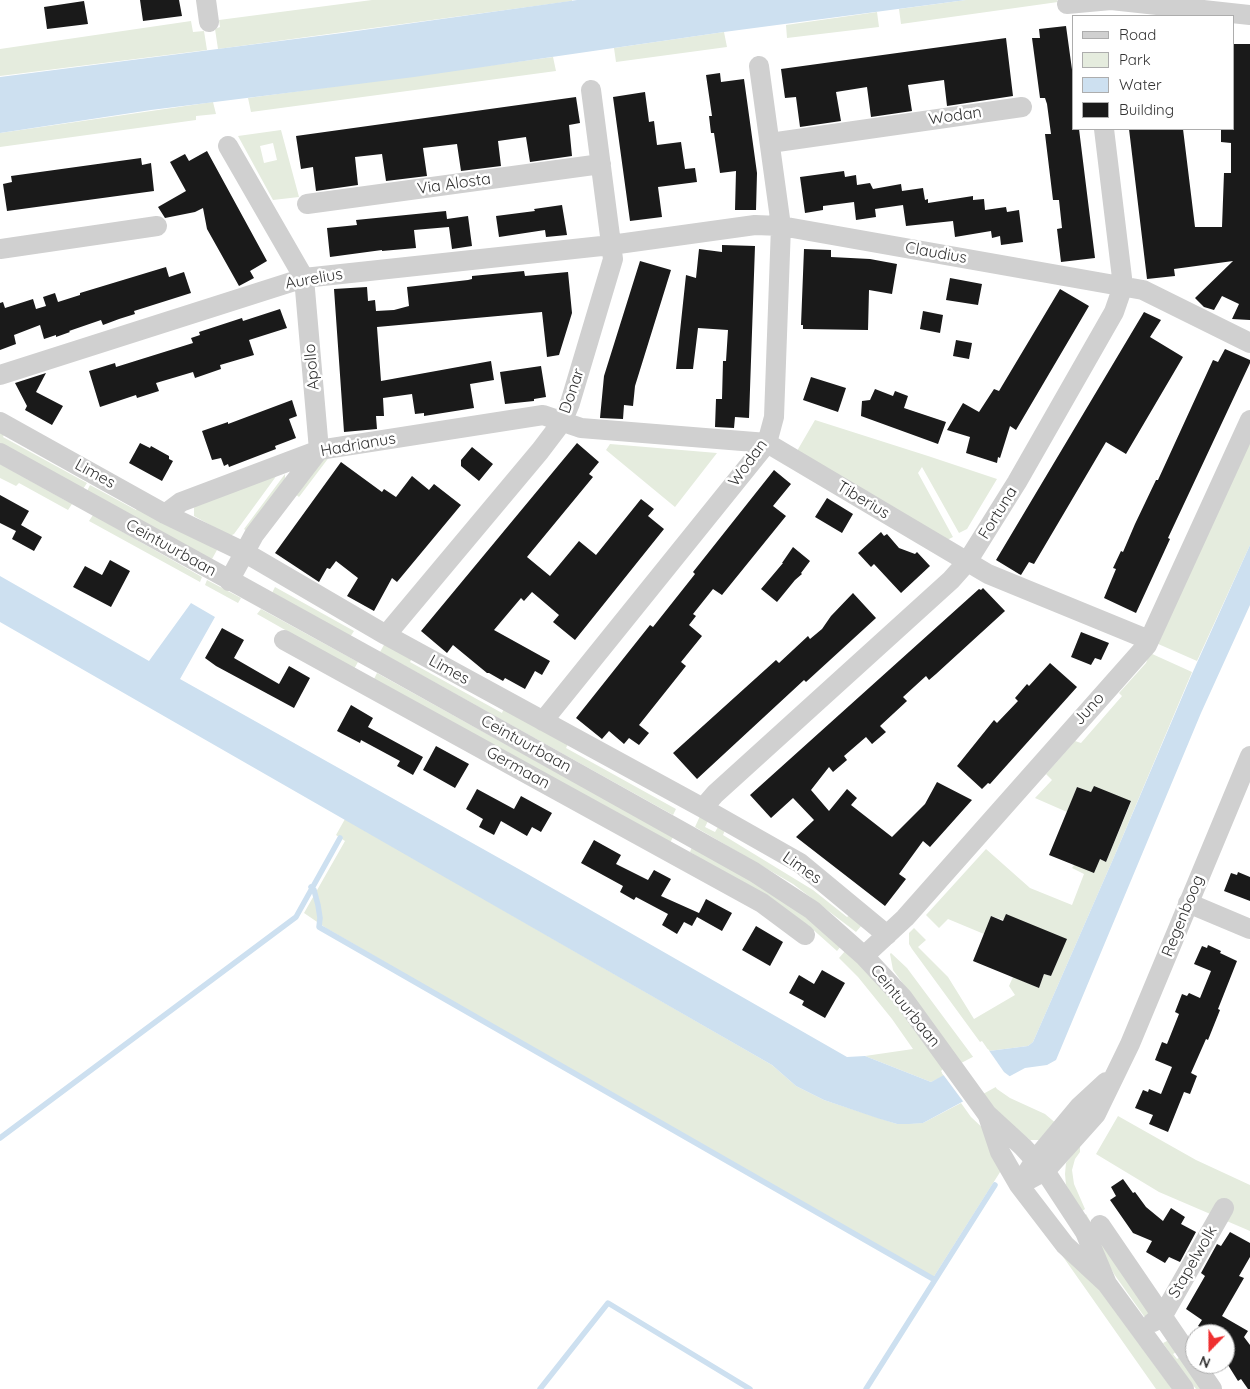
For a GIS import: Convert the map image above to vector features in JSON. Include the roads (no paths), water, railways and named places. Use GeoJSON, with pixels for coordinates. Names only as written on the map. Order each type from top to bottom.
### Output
{"type":"FeatureCollection","features":[{"type":"Feature","properties":{"kind":"street"},"geometry":{"type":"LineString","coordinates":[[206,0],[209,22]]}},
{"type":"Feature","properties":{"kind":"street"},"geometry":{"type":"LineString","coordinates":[[1068,4],[1090,9],[1111,0],[1250,15]]}},
{"type":"Feature","properties":{"kind":"street","name":"Wodan"},"geometry":{"type":"LineString","coordinates":[[543,721],[766,443],[774,417],[781,226],[759,66]]}},
{"type":"Feature","properties":{"kind":"street","name":"Donar"},"geometry":{"type":"LineString","coordinates":[[386,635],[540,451],[562,422],[570,403],[613,259],[591,90]]}},
{"type":"Feature","properties":{"kind":"street","name":"Wodan"},"geometry":{"type":"LineString","coordinates":[[770,142],[1022,107]]}},
{"type":"Feature","properties":{"kind":"street","name":"Fortuna"},"geometry":{"type":"LineString","coordinates":[[703,808],[715,794],[951,580],[967,562],[1018,482],[1110,321],[1123,286],[1104,130]]}},
{"type":"Feature","properties":{"kind":"street","name":"Apollo"},"geometry":{"type":"LineString","coordinates":[[228,146],[304,278],[319,450]]}},
{"type":"Feature","properties":{"kind":"street","name":"Via Alosta"},"geometry":{"type":"LineString","coordinates":[[307,204],[601,164]]}},
{"type":"Feature","properties":{"kind":"street","name":"Claudius"},"geometry":{"type":"LineString","coordinates":[[611,245],[754,225],[781,226],[1143,290],[1250,343]]}},
{"type":"Feature","properties":{"kind":"street"},"geometry":{"type":"LineString","coordinates":[[0,248],[157,226]]}},
{"type":"Feature","properties":{"kind":"street","name":"Aurelius"},"geometry":{"type":"LineString","coordinates":[[0,375],[304,278],[611,245]]}},
{"type":"Feature","properties":{"kind":"street","name":"Hadrianus"},"geometry":{"type":"LineString","coordinates":[[165,514],[181,502],[319,450],[543,415],[562,422]]}},
{"type":"Feature","properties":{"kind":"street","name":"Juno"},"geometry":{"type":"LineString","coordinates":[[864,956],[905,918],[1149,640],[1250,420]]}},
{"type":"Feature","properties":{"kind":"street","name":"Limes"},"geometry":{"type":"LineString","coordinates":[[0,422],[165,514],[244,552],[386,635],[800,863],[887,935]]}},
{"type":"Feature","properties":{"kind":"street","name":"Tiberius"},"geometry":{"type":"LineString","coordinates":[[562,422],[581,428],[766,443],[988,574],[1149,640]]}},
{"type":"Feature","properties":{"kind":"street"},"geometry":{"type":"LineString","coordinates":[[229,581],[254,535],[319,450]]}},
{"type":"Feature","properties":{"kind":"street","name":"Ceintuurbaan"},"geometry":{"type":"LineString","coordinates":[[0,453],[754,872],[812,910],[864,956],[903,998],[984,1109],[1040,1166],[1085,1232],[1107,1284]]}},
{"type":"Feature","properties":{"kind":"street","name":"Germaan"},"geometry":{"type":"LineString","coordinates":[[284,640],[762,903],[805,935]]}},
{"type":"Feature","properties":{"kind":"street"},"geometry":{"type":"LineString","coordinates":[[360,682],[373,659]]}},
{"type":"Feature","properties":{"kind":"street","name":"Regenboog"},"geometry":{"type":"LineString","coordinates":[[1019,1185],[1096,1114],[1130,1044],[1250,756]]}},
{"type":"Feature","properties":{"kind":"street"},"geometry":{"type":"LineString","coordinates":[[676,855],[688,835]]}},
{"type":"Feature","properties":{"kind":"street"},"geometry":{"type":"LineString","coordinates":[[1188,903],[1250,928]]}},
{"type":"Feature","properties":{"kind":"street","name":"Ceintuurbaan"},"geometry":{"type":"LineString","coordinates":[[984,1109],[1000,1152],[1019,1185],[1066,1245],[1107,1284],[1184,1389]]}},
{"type":"Feature","properties":{"kind":"street","name":"Stapelwolk"},"geometry":{"type":"LineString","coordinates":[[1140,1330],[1162,1317],[1224,1208]]}},
{"type":"Feature","properties":{"kind":"street","name":"Stapelwolk"},"geometry":{"type":"LineString","coordinates":[[1100,1225],[1212,1389]]}},
{"type":"Feature","properties":{"kind":"water"},"geometry":{"type":"Polygon","coordinates":[[[577,0],[966,0],[724,32],[414,77],[151,110],[0,133],[0,77],[342,33],[577,0]]]}},
{"type":"Feature","properties":{"kind":"water"},"geometry":{"type":"Polygon","coordinates":[[[1250,545],[1250,605],[1201,713],[1056,1060],[1047,1065],[1025,1068],[923,1123],[909,1124],[897,1124],[877,1118],[824,1100],[796,1086],[772,1065],[0,622],[0,576],[149,661],[191,603],[215,617],[180,679],[524,872],[847,1057],[865,1056],[931,1082],[989,1051],[1028,1046],[1033,1042],[1191,676],[1250,545]]]}},
{"type":"Feature","properties":{"kind":"waterway"},"geometry":{"type":"LineString","coordinates":[[0,1138],[296,917],[340,838]]}},
{"type":"Feature","properties":{"kind":"waterway"},"geometry":{"type":"LineString","coordinates":[[311,887],[314,890],[318,905],[319,927],[935,1280]]}},
{"type":"Feature","properties":{"kind":"waterway"},"geometry":{"type":"LineString","coordinates":[[866,1389],[995,1185]]}},
{"type":"Feature","properties":{"kind":"waterway"},"geometry":{"type":"LineString","coordinates":[[540,1389],[608,1303],[750,1389]]}}]}
